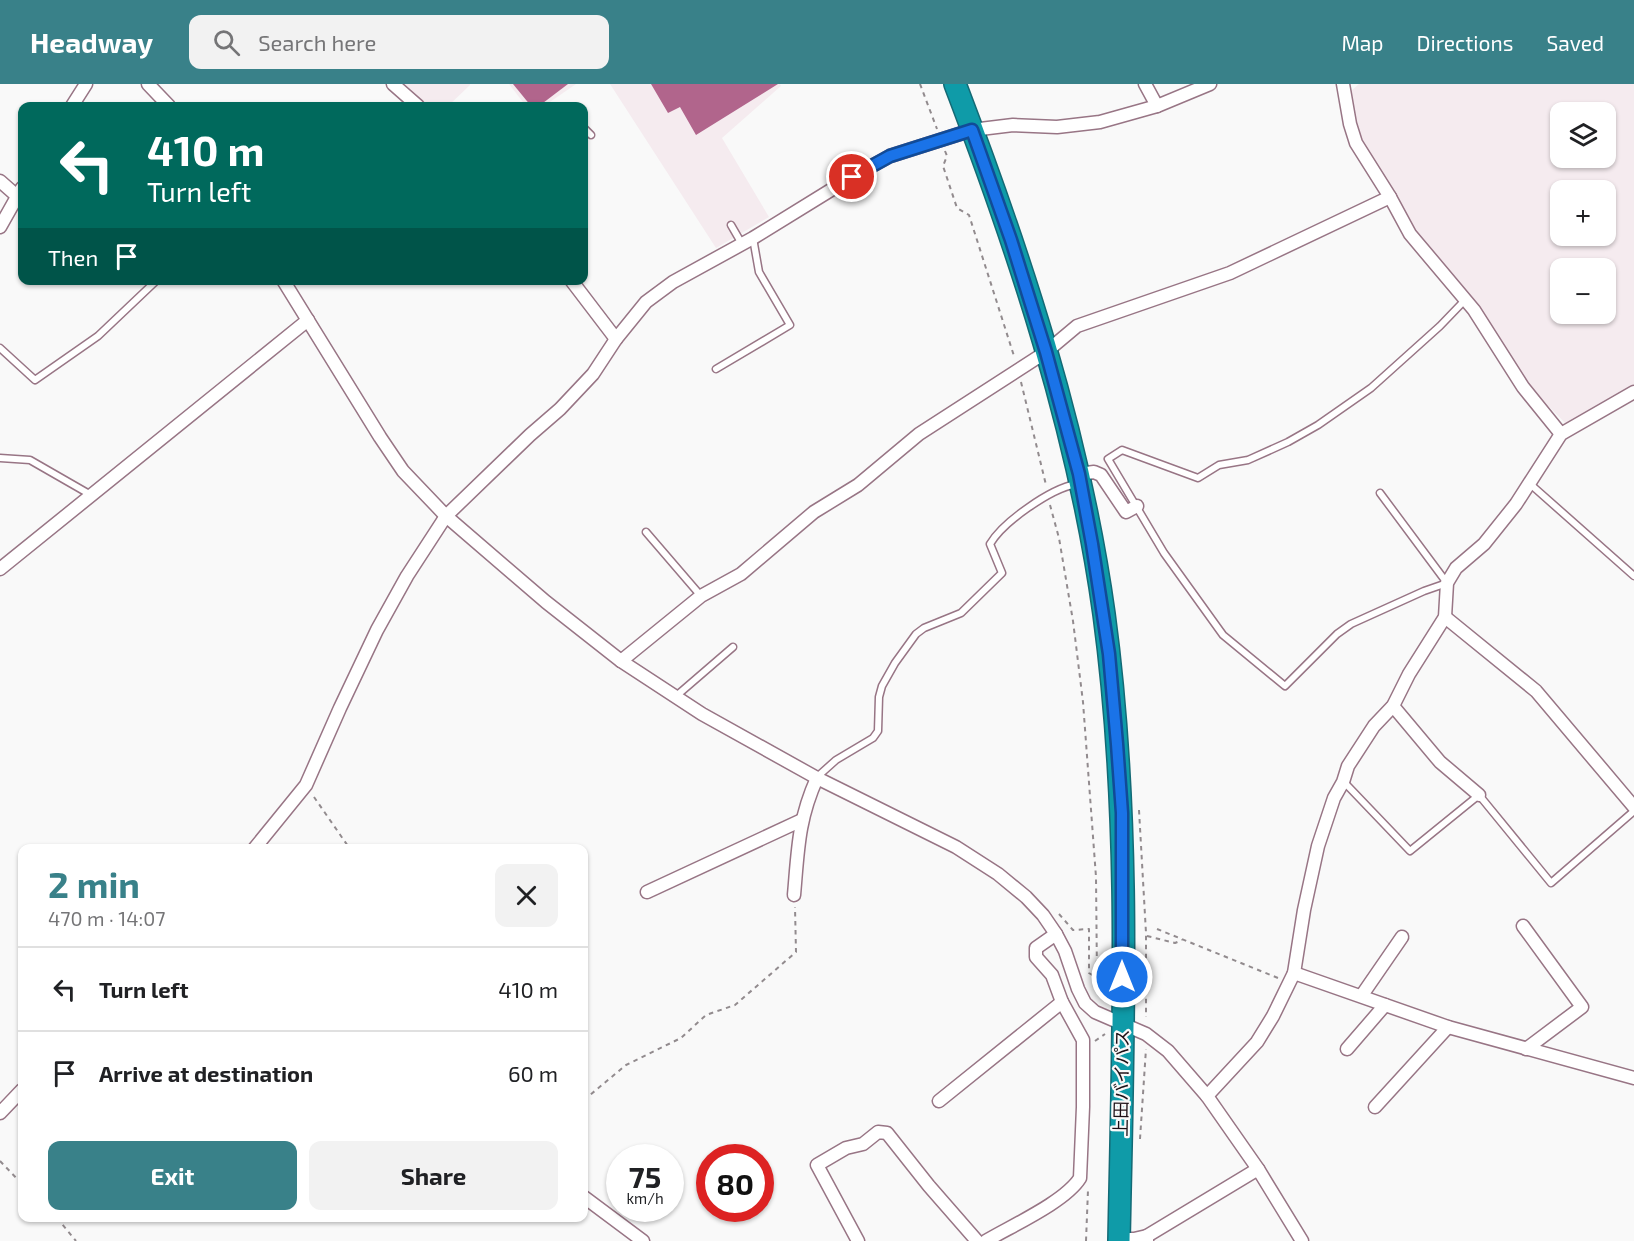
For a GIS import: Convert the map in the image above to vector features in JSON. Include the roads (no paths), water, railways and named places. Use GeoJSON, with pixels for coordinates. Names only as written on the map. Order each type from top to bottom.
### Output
{"type":"FeatureCollection","features":[{"type":"Feature","properties":{"kind":"highway","name":"上田バイパス"},"geometry":{"type":"LineString","coordinates":[[955,84],[1011,240],[1046,352],[1080,479],[1103,611],[1122,813],[1116,1021],[1119,1240]]}},
{"type":"Feature","properties":{"kind":"street"},"geometry":{"type":"LineString","coordinates":[[75,102],[86,84]]}},
{"type":"Feature","properties":{"kind":"street"},"geometry":{"type":"LineString","coordinates":[[148,84],[165,102]]}},
{"type":"Feature","properties":{"kind":"street"},"geometry":{"type":"LineString","coordinates":[[393,84],[413,102]]}},
{"type":"Feature","properties":{"kind":"street"},"geometry":{"type":"LineString","coordinates":[[1145,84],[1157,106]]}},
{"type":"Feature","properties":{"kind":"street"},"geometry":{"type":"LineString","coordinates":[[258,844],[306,785],[377,630],[407,576],[446,516],[560,409],[593,374],[616,339],[646,302],[673,282],[748,241],[890,156],[972,130],[1013,125],[1057,127],[1100,122],[1157,106],[1210,84]]}},
{"type":"Feature","properties":{"kind":"street"},"geometry":{"type":"LineString","coordinates":[[1343,84],[1356,143],[1410,234],[1474,310],[1523,387],[1561,434]]}},
{"type":"Feature","properties":{"kind":"street"},"geometry":{"type":"LineString","coordinates":[[0,181],[18,191]]}},
{"type":"Feature","properties":{"kind":"street"},"geometry":{"type":"LineString","coordinates":[[0,227],[18,196]]}},
{"type":"Feature","properties":{"kind":"street"},"geometry":{"type":"LineString","coordinates":[[621,661],[701,596],[741,574],[814,512],[858,485],[919,434],[1046,352],[1077,326],[1230,273],[1390,197]]}},
{"type":"Feature","properties":{"kind":"street"},"geometry":{"type":"LineString","coordinates":[[287,285],[380,437],[404,471],[446,516],[546,602],[621,661],[712,720],[817,778],[956,847],[987,866],[1026,897],[1043,915],[1056,934],[1085,1003],[1095,1012],[1156,1040],[1168,1051],[1207,1096],[1258,1168],[1302,1241]]}},
{"type":"Feature","properties":{"kind":"street"},"geometry":{"type":"LineString","coordinates":[[575,285],[616,339]]}},
{"type":"Feature","properties":{"kind":"street"},"geometry":{"type":"LineString","coordinates":[[0,569],[308,320]]}},
{"type":"Feature","properties":{"kind":"street"},"geometry":{"type":"LineString","coordinates":[[1207,1096],[1257,1042],[1292,977],[1318,846],[1334,798],[1343,782],[1348,766],[1369,734],[1393,706],[1409,674],[1444,618],[1447,583],[1456,568],[1484,544],[1516,504],[1561,434],[1634,392]]}},
{"type":"Feature","properties":{"kind":"street"},"geometry":{"type":"LineString","coordinates":[[1080,479],[1094,472],[1101,475],[1126,513],[1137,506]]}},
{"type":"Feature","properties":{"kind":"street"},"geometry":{"type":"LineString","coordinates":[[1444,618],[1536,691],[1634,807]]}},
{"type":"Feature","properties":{"kind":"street"},"geometry":{"type":"LineString","coordinates":[[1393,706],[1440,762],[1479,795]]}},
{"type":"Feature","properties":{"kind":"street"},"geometry":{"type":"LineString","coordinates":[[794,895],[802,820],[806,803],[817,778]]}},
{"type":"Feature","properties":{"kind":"street"},"geometry":{"type":"LineString","coordinates":[[647,892],[802,820]]}},
{"type":"Feature","properties":{"kind":"street"},"geometry":{"type":"LineString","coordinates":[[1523,926],[1582,1007],[1526,1049]]}},
{"type":"Feature","properties":{"kind":"street"},"geometry":{"type":"LineString","coordinates":[[986,1241],[1040,1210],[1074,1186],[1080,1178],[1083,1040],[1062,1002],[1052,975],[1036,957],[1036,948],[1056,934]]}},
{"type":"Feature","properties":{"kind":"street"},"geometry":{"type":"LineString","coordinates":[[1362,995],[1402,937]]}},
{"type":"Feature","properties":{"kind":"street"},"geometry":{"type":"LineString","coordinates":[[1292,977],[1362,995],[1384,1005],[1448,1026],[1634,1078]]}},
{"type":"Feature","properties":{"kind":"street"},"geometry":{"type":"LineString","coordinates":[[939,1101],[1062,1002]]}},
{"type":"Feature","properties":{"kind":"street"},"geometry":{"type":"LineString","coordinates":[[1347,1049],[1384,1005]]}},
{"type":"Feature","properties":{"kind":"street"},"geometry":{"type":"LineString","coordinates":[[1375,1107],[1448,1026]]}},
{"type":"Feature","properties":{"kind":"street"},"geometry":{"type":"LineString","coordinates":[[0,1113],[18,1094]]}},
{"type":"Feature","properties":{"kind":"street"},"geometry":{"type":"LineString","coordinates":[[858,1241],[817,1165],[846,1148],[863,1143],[878,1132],[887,1133],[977,1241]]}},
{"type":"Feature","properties":{"kind":"street"},"geometry":{"type":"LineString","coordinates":[[1119,1240],[1147,1238],[1258,1168]]}},
{"type":"Feature","properties":{"kind":"street"},"geometry":{"type":"LineString","coordinates":[[588,1200],[643,1241]]}},
{"type":"Feature","properties":{"kind":"lane"},"geometry":{"type":"LineString","coordinates":[[588,132],[591,135]]}},
{"type":"Feature","properties":{"kind":"lane"},"geometry":{"type":"LineString","coordinates":[[716,369],[790,325],[759,272],[748,241],[731,225]]}},
{"type":"Feature","properties":{"kind":"lane"},"geometry":{"type":"LineString","coordinates":[[0,348],[35,380],[98,336],[152,285]]}},
{"type":"Feature","properties":{"kind":"lane"},"geometry":{"type":"LineString","coordinates":[[1380,493],[1447,583],[1351,624],[1337,634],[1285,686],[1223,635],[1164,553],[1108,459],[1122,450],[1198,478],[1219,465],[1248,460],[1318,425],[1371,388],[1440,326],[1465,300]]}},
{"type":"Feature","properties":{"kind":"lane"},"geometry":{"type":"LineString","coordinates":[[0,458],[30,460],[91,495]]}},
{"type":"Feature","properties":{"kind":"lane"},"geometry":{"type":"LineString","coordinates":[[817,778],[836,760],[873,738],[878,731],[879,697],[882,686],[916,634],[924,628],[961,613],[1002,573],[990,544],[996,534],[1012,520],[1080,479]]}},
{"type":"Feature","properties":{"kind":"lane"},"geometry":{"type":"LineString","coordinates":[[1529,483],[1634,576]]}},
{"type":"Feature","properties":{"kind":"lane"},"geometry":{"type":"LineString","coordinates":[[646,532],[701,596]]}},
{"type":"Feature","properties":{"kind":"lane"},"geometry":{"type":"LineString","coordinates":[[675,697],[733,647]]}},
{"type":"Feature","properties":{"kind":"lane"},"geometry":{"type":"LineString","coordinates":[[1343,782],[1410,851],[1479,795],[1551,883],[1634,811]]}}]}
